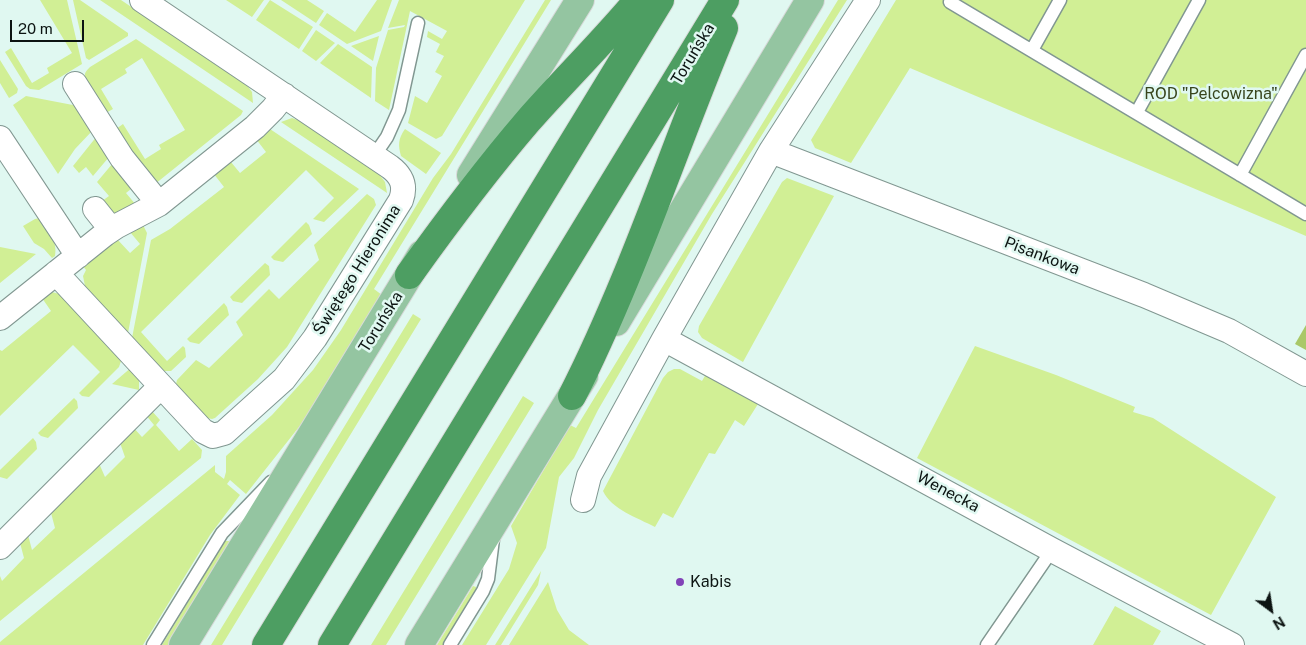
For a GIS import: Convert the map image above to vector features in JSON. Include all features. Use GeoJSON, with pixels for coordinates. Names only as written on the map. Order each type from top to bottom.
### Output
{"type":"FeatureCollection","features":[{"type":"Feature","properties":{"kind":"highway"},"geometry":{"type":"LineString","coordinates":[[410,275],[494,161],[638,0]]}},
{"type":"Feature","properties":{"kind":"highway"},"geometry":{"type":"LineString","coordinates":[[266,645],[660,0]]}},
{"type":"Feature","properties":{"kind":"highway","name":"Toruńska"},"geometry":{"type":"LineString","coordinates":[[332,645],[725,0]]}},
{"type":"Feature","properties":{"kind":"highway"},"geometry":{"type":"LineString","coordinates":[[572,396],[590,361],[616,300],[706,71],[737,0]]}},
{"type":"Feature","properties":{"kind":"main road","name":"Toruńska"},"geometry":{"type":"LineString","coordinates":[[183,645],[580,0]]}},
{"type":"Feature","properties":{"kind":"main road"},"geometry":{"type":"LineString","coordinates":[[419,645],[572,396],[810,0]]}},
{"type":"Feature","properties":{"kind":"street","name":"Świętego Hieronima"},"geometry":{"type":"LineString","coordinates":[[56,273],[206,434],[213,436],[227,431],[272,391],[295,366],[315,338],[401,200],[404,189],[396,171],[142,0]]}},
{"type":"Feature","properties":{"kind":"street"},"geometry":{"type":"LineString","coordinates":[[583,500],[589,476],[664,339],[771,151],[868,0]]}},
{"type":"Feature","properties":{"kind":"street"},"geometry":{"type":"LineString","coordinates":[[76,84],[122,158],[159,204]]}},
{"type":"Feature","properties":{"kind":"street"},"geometry":{"type":"LineString","coordinates":[[0,318],[111,230],[159,204],[255,127],[273,110],[284,95]]}},
{"type":"Feature","properties":{"kind":"street"},"geometry":{"type":"LineString","coordinates":[[0,138],[78,256]]}},
{"type":"Feature","properties":{"kind":"street","name":"Pisankowa"},"geometry":{"type":"LineString","coordinates":[[771,151],[1144,295],[1229,331],[1306,374]]}},
{"type":"Feature","properties":{"kind":"street"},"geometry":{"type":"LineString","coordinates":[[95,209],[111,230]]}},
{"type":"Feature","properties":{"kind":"street","name":"Wenecka"},"geometry":{"type":"LineString","coordinates":[[664,339],[1052,550],[1232,645]]}},
{"type":"Feature","properties":{"kind":"street"},"geometry":{"type":"LineString","coordinates":[[0,547],[161,386]]}},
{"type":"Feature","properties":{"kind":"lane"},"geometry":{"type":"LineString","coordinates":[[1032,50],[1060,0]]}},
{"type":"Feature","properties":{"kind":"lane"},"geometry":{"type":"LineString","coordinates":[[1137,112],[1199,0]]}},
{"type":"Feature","properties":{"kind":"lane"},"geometry":{"type":"LineString","coordinates":[[950,2],[1306,214]]}},
{"type":"Feature","properties":{"kind":"lane"},"geometry":{"type":"LineString","coordinates":[[374,156],[387,137],[399,110],[418,23]]}},
{"type":"Feature","properties":{"kind":"lane"},"geometry":{"type":"LineString","coordinates":[[1240,175],[1306,55]]}},
{"type":"Feature","properties":{"kind":"lane"},"geometry":{"type":"LineString","coordinates":[[153,645],[227,526],[288,464],[310,437]]}},
{"type":"Feature","properties":{"kind":"lane"},"geometry":{"type":"LineString","coordinates":[[450,645],[483,591],[488,579],[495,532],[507,502]]}},
{"type":"Feature","properties":{"kind":"lane"},"geometry":{"type":"LineString","coordinates":[[987,645],[1052,550]]}},
{"type":"Feature","properties":{"kind":"green space"},"geometry":{"type":"Polygon","coordinates":[[[40,0],[67,0],[82,64],[39,90],[30,89],[26,86],[5,52],[11,48],[32,83],[49,73],[47,68],[72,53],[40,0]]]}},
{"type":"Feature","properties":{"kind":"green space"},"geometry":{"type":"Polygon","coordinates":[[[73,0],[80,0],[128,33],[128,36],[89,60],[86,58],[73,0]]]}},
{"type":"Feature","properties":{"kind":"green space"},"geometry":{"type":"Polygon","coordinates":[[[100,0],[121,0],[246,84],[252,92],[253,103],[100,0]]]}},
{"type":"Feature","properties":{"kind":"green space"},"geometry":{"type":"Polygon","coordinates":[[[226,0],[264,0],[252,17],[226,0]]]}},
{"type":"Feature","properties":{"kind":"green space"},"geometry":{"type":"Polygon","coordinates":[[[270,0],[313,27],[299,49],[256,20],[270,0]]]}},
{"type":"Feature","properties":{"kind":"green space"},"geometry":{"type":"Polygon","coordinates":[[[281,0],[307,0],[324,11],[316,23],[281,0]]]}},
{"type":"Feature","properties":{"kind":"green space"},"geometry":{"type":"Polygon","coordinates":[[[377,0],[392,0],[381,31],[347,44],[319,25],[327,13],[355,32],[377,0]]]}},
{"type":"Feature","properties":{"kind":"green space"},"geometry":{"type":"Polygon","coordinates":[[[399,0],[525,0],[442,136],[436,139],[408,123],[415,96],[427,103],[442,76],[435,72],[444,56],[436,52],[440,44],[427,37],[428,31],[442,39],[447,31],[410,11],[389,110],[375,101],[376,68],[388,30],[404,27],[405,25],[388,28],[399,0]]]}},
{"type":"Feature","properties":{"kind":"green space"},"geometry":{"type":"Polygon","coordinates":[[[545,0],[551,0],[374,289],[382,295],[310,413],[246,494],[230,480],[227,484],[240,495],[210,535],[143,645],[0,645],[0,642],[215,465],[215,472],[224,479],[226,456],[272,415],[313,370],[341,330],[433,178],[451,154],[545,0]]]}},
{"type":"Feature","properties":{"kind":"green space"},"geometry":{"type":"Polygon","coordinates":[[[838,0],[847,0],[712,214],[598,410],[574,458],[559,477],[546,548],[486,645],[462,645],[509,569],[517,543],[511,526],[570,425],[576,428],[838,0]]]}},
{"type":"Feature","properties":{"kind":"green space","name":"ROD \"Pelcowizna\""},"geometry":{"type":"Polygon","coordinates":[[[896,0],[1306,0],[1306,236],[910,68],[851,163],[815,148],[811,140],[896,0]]]}},
{"type":"Feature","properties":{"kind":"green space"},"geometry":{"type":"Polygon","coordinates":[[[316,30],[335,43],[316,61],[302,51],[316,30]]]}},
{"type":"Feature","properties":{"kind":"green space"},"geometry":{"type":"Polygon","coordinates":[[[379,36],[373,61],[351,46],[379,36]]]}},
{"type":"Feature","properties":{"kind":"green space"},"geometry":{"type":"Polygon","coordinates":[[[136,39],[243,111],[241,115],[155,184],[116,129],[123,124],[145,159],[161,149],[159,145],[185,130],[142,58],[125,69],[127,73],[101,89],[113,109],[106,113],[85,79],[86,72],[90,67],[136,39]]]}},
{"type":"Feature","properties":{"kind":"green space"},"geometry":{"type":"Polygon","coordinates":[[[338,44],[372,67],[371,98],[320,63],[338,44]]]}},
{"type":"Feature","properties":{"kind":"green space"},"geometry":{"type":"Polygon","coordinates":[[[0,60],[18,89],[17,93],[9,98],[0,83],[0,60]]]}},
{"type":"Feature","properties":{"kind":"green space"},"geometry":{"type":"Polygon","coordinates":[[[26,96],[78,106],[93,130],[75,149],[58,174],[13,105],[26,96]]]}},
{"type":"Feature","properties":{"kind":"green space"},"geometry":{"type":"Polygon","coordinates":[[[292,118],[300,121],[379,174],[385,182],[387,193],[281,122],[292,118]]]}},
{"type":"Feature","properties":{"kind":"green space"},"geometry":{"type":"Polygon","coordinates":[[[270,129],[359,189],[324,222],[313,219],[334,198],[306,170],[141,332],[167,361],[183,346],[185,348],[186,357],[171,371],[163,371],[132,338],[151,240],[170,229],[224,187],[210,169],[226,156],[240,173],[266,152],[256,139],[270,129]]]}},
{"type":"Feature","properties":{"kind":"green space"},"geometry":{"type":"Polygon","coordinates":[[[405,129],[441,153],[426,174],[401,156],[399,142],[405,129]]]}},
{"type":"Feature","properties":{"kind":"green space"},"geometry":{"type":"Polygon","coordinates":[[[97,136],[109,157],[93,176],[86,167],[79,173],[73,166],[97,136]]]}},
{"type":"Feature","properties":{"kind":"green space"},"geometry":{"type":"Polygon","coordinates":[[[113,163],[136,185],[126,193],[136,205],[111,217],[98,204],[109,196],[97,182],[113,163]]]}},
{"type":"Feature","properties":{"kind":"green space"},"geometry":{"type":"Polygon","coordinates":[[[787,178],[834,196],[743,362],[702,338],[698,332],[699,326],[782,182],[787,178]]]}},
{"type":"Feature","properties":{"kind":"green space"},"geometry":{"type":"Polygon","coordinates":[[[367,194],[374,199],[376,205],[287,347],[258,379],[215,418],[207,418],[176,384],[177,380],[196,360],[209,368],[243,335],[236,322],[269,289],[279,299],[319,260],[314,245],[367,194]]]}},
{"type":"Feature","properties":{"kind":"green space"},"geometry":{"type":"Polygon","coordinates":[[[40,218],[54,241],[56,251],[55,256],[52,258],[44,249],[34,243],[23,226],[40,218]]]}},
{"type":"Feature","properties":{"kind":"green space"},"geometry":{"type":"Polygon","coordinates":[[[306,222],[312,234],[283,262],[274,260],[271,257],[306,222]]]}},
{"type":"Feature","properties":{"kind":"green space"},"geometry":{"type":"Polygon","coordinates":[[[143,225],[147,233],[128,333],[85,286],[83,276],[86,270],[82,265],[117,239],[130,253],[140,244],[130,232],[143,225]]]}},
{"type":"Feature","properties":{"kind":"green space"},"geometry":{"type":"Polygon","coordinates":[[[0,247],[36,254],[0,283],[0,247]]]}},
{"type":"Feature","properties":{"kind":"green space"},"geometry":{"type":"Polygon","coordinates":[[[265,263],[269,266],[270,275],[242,303],[233,301],[230,297],[265,263]]]}},
{"type":"Feature","properties":{"kind":"green space"},"geometry":{"type":"Polygon","coordinates":[[[52,292],[63,295],[123,355],[119,367],[89,397],[82,396],[79,393],[100,372],[73,345],[0,416],[0,350],[2,351],[51,311],[42,298],[52,292]]]}},
{"type":"Feature","properties":{"kind":"green space"},"geometry":{"type":"Polygon","coordinates":[[[224,303],[229,315],[199,344],[190,342],[187,339],[224,303]]]}},
{"type":"Feature","properties":{"kind":"green space"},"geometry":{"type":"Polygon","coordinates":[[[413,314],[421,319],[222,645],[211,645],[413,314]]]}},
{"type":"Feature","properties":{"kind":"green space"},"geometry":{"type":"Polygon","coordinates":[[[1306,325],[1306,350],[1295,344],[1306,325]]]}},
{"type":"Feature","properties":{"kind":"green space"},"geometry":{"type":"Polygon","coordinates":[[[975,346],[1056,375],[1135,407],[1133,412],[1153,418],[1276,497],[1211,615],[917,458],[975,346]]]}},
{"type":"Feature","properties":{"kind":"green space"},"geometry":{"type":"Polygon","coordinates":[[[133,366],[139,375],[139,390],[112,384],[133,366]]]}},
{"type":"Feature","properties":{"kind":"green space"},"geometry":{"type":"Polygon","coordinates":[[[674,369],[680,369],[702,381],[706,374],[758,404],[744,426],[735,420],[715,454],[709,453],[673,518],[663,513],[655,527],[618,508],[603,491],[663,378],[674,369]]]}},
{"type":"Feature","properties":{"kind":"green space"},"geometry":{"type":"Polygon","coordinates":[[[523,396],[534,403],[386,645],[371,645],[523,396]]]}},
{"type":"Feature","properties":{"kind":"green space"},"geometry":{"type":"Polygon","coordinates":[[[74,398],[77,401],[78,408],[48,438],[41,436],[38,433],[74,398]]]}},
{"type":"Feature","properties":{"kind":"green space"},"geometry":{"type":"Polygon","coordinates":[[[151,410],[160,420],[156,425],[179,451],[192,439],[202,450],[201,458],[0,621],[0,576],[2,581],[24,558],[19,539],[27,531],[32,550],[55,528],[50,509],[98,461],[105,477],[125,457],[119,440],[132,426],[142,437],[154,425],[145,414],[151,410]]]}},
{"type":"Feature","properties":{"kind":"green space"},"geometry":{"type":"Polygon","coordinates":[[[33,438],[37,449],[7,479],[0,477],[0,470],[33,438]]]}},
{"type":"Feature","properties":{"kind":"green space"},"geometry":{"type":"Polygon","coordinates":[[[225,541],[230,543],[212,574],[207,579],[168,645],[162,645],[225,541]]]}},
{"type":"Feature","properties":{"kind":"green space"},"geometry":{"type":"Polygon","coordinates":[[[541,571],[538,585],[501,645],[495,645],[541,571]]]}},
{"type":"Feature","properties":{"kind":"green space"},"geometry":{"type":"Polygon","coordinates":[[[548,582],[557,610],[569,630],[589,645],[509,645],[548,582]]]}},
{"type":"Feature","properties":{"kind":"green space"},"geometry":{"type":"Polygon","coordinates":[[[473,586],[476,587],[476,590],[443,645],[437,645],[473,586]]]}},
{"type":"Feature","properties":{"kind":"green space"},"geometry":{"type":"Polygon","coordinates":[[[1115,606],[1161,631],[1153,645],[1093,645],[1115,606]]]}},
{"type":"Feature","properties":{"kind":"place","name":"Kabis"},"geometry":{"type":"Point","coordinates":[680,582]}}]}
